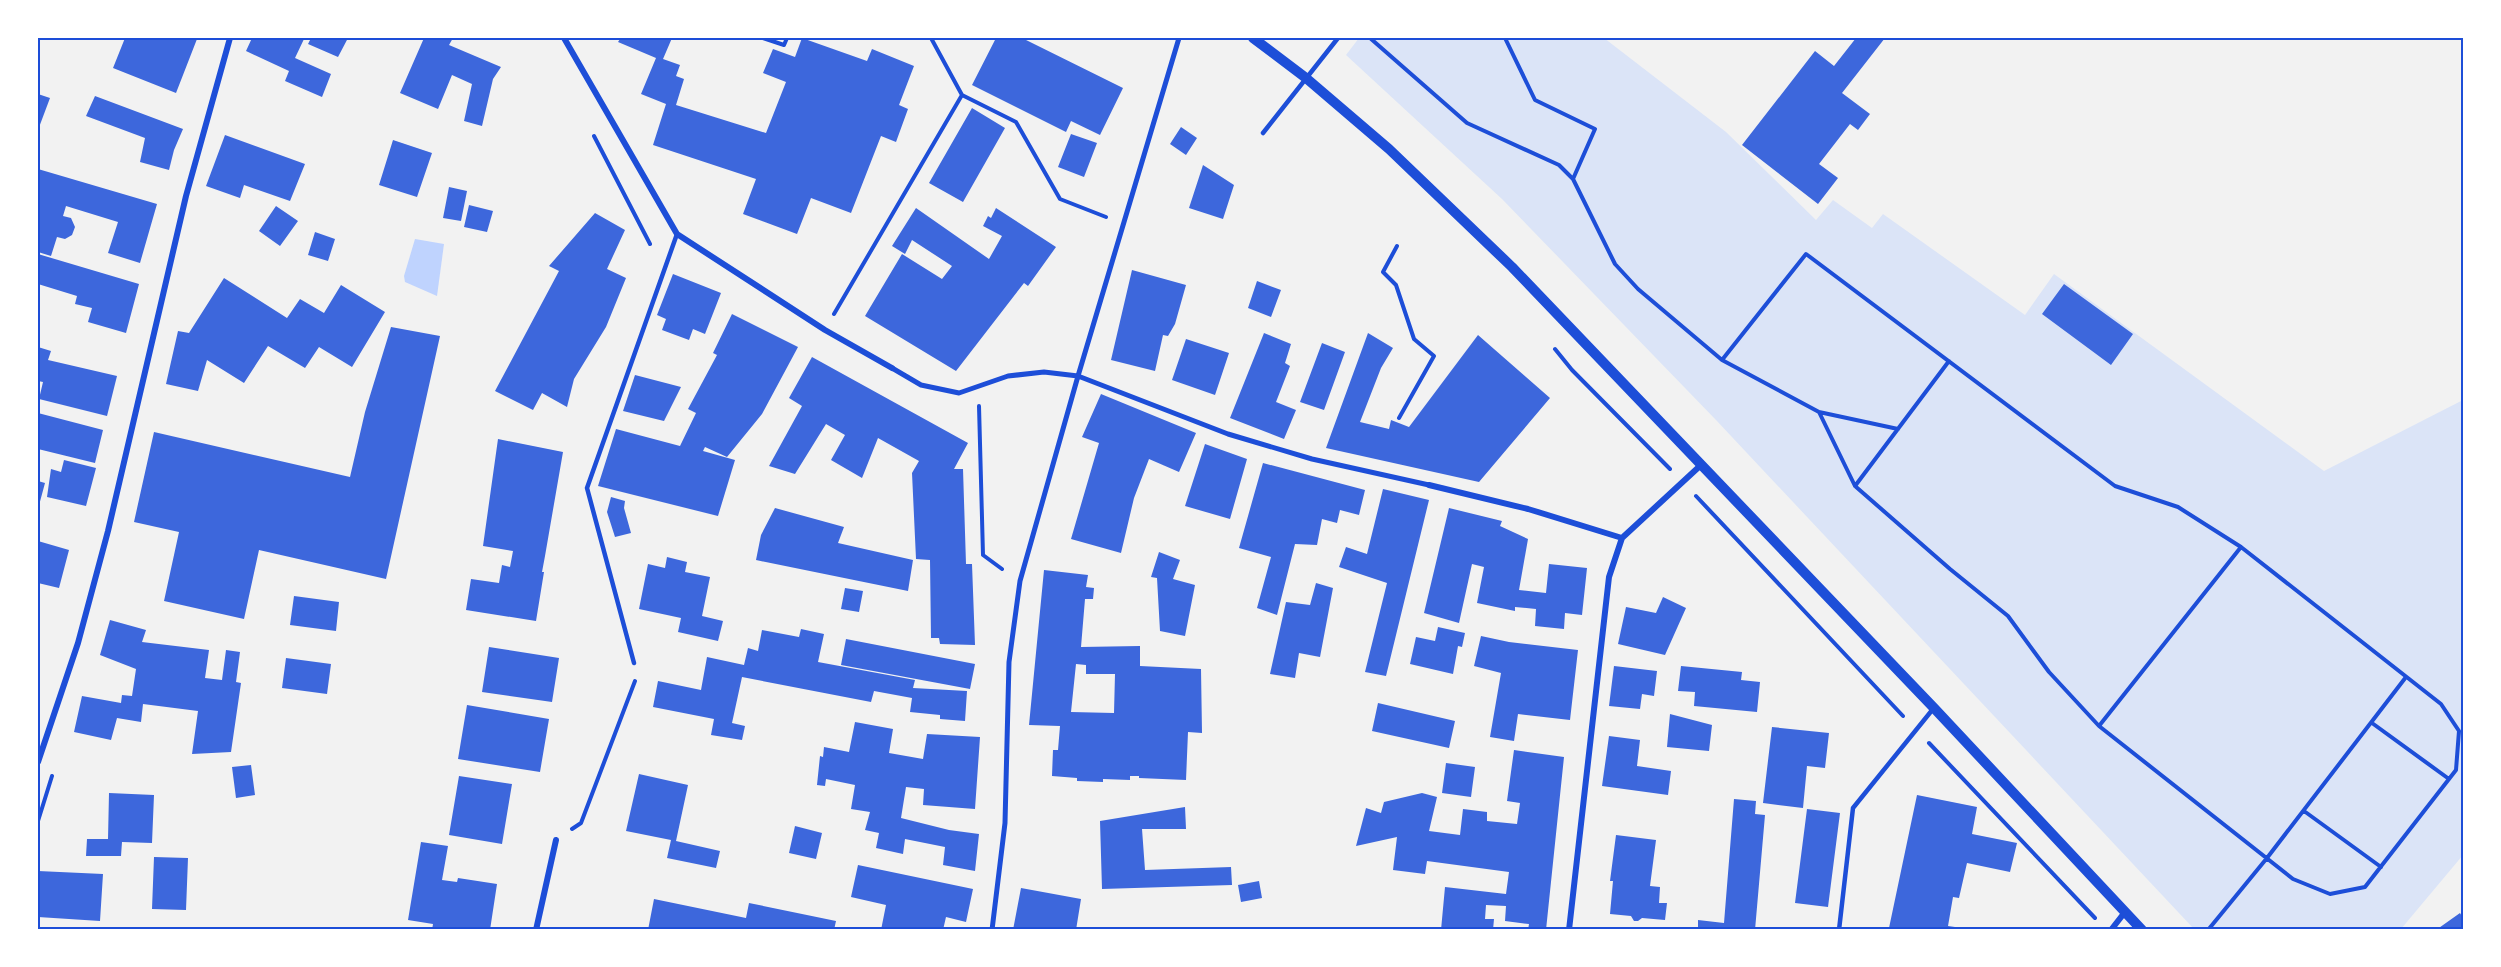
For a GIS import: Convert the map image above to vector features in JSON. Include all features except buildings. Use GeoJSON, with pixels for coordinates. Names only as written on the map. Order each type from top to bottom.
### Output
{"type":"FeatureCollection","features":[{"type":"Feature","properties":{"kind":"street"},"geometry":{"type":"LineString","coordinates":[[38,762],[78,643],[108,531],[186,196],[230,38]]}},
{"type":"Feature","properties":{"kind":"street"},"geometry":{"type":"LineString","coordinates":[[564,38],[677,234],[825,330],[921,385],[959,393],[1008,376],[1044,372],[1078,376],[1239,437],[1312,459],[1528,509],[1622,538]]}},
{"type":"Feature","properties":{"kind":"street"},"geometry":{"type":"LineString","coordinates":[[992,930],[1005,833],[1009,662],[1020,581],[1078,376],[1179,38]]}},
{"type":"Feature","properties":{"kind":"street"},"geometry":{"type":"LineString","coordinates":[[1253,38],[1306,78],[1389,149],[1512,267],[1934,708],[2142,930]]}},
{"type":"Feature","properties":{"kind":"street"},"geometry":{"type":"LineString","coordinates":[[1569,930],[1609,577],[1622,538],[1701,465]]}},
{"type":"Feature","properties":{"kind":"street"},"geometry":{"type":"LineString","coordinates":[[536,930],[556,840]]}},
{"type":"Feature","properties":{"kind":"street"},"geometry":{"type":"LineString","coordinates":[[2111,930],[2125,912]]}},
{"type":"Feature","properties":{"kind":"lane"},"geometry":{"type":"LineString","coordinates":[[1263,133],[1338,38]]}},
{"type":"Feature","properties":{"kind":"lane"},"geometry":{"type":"LineString","coordinates":[[634,663],[587,488],[677,234]]}},
{"type":"Feature","properties":{"kind":"lane"},"geometry":{"type":"LineString","coordinates":[[1839,930],[1853,808],[1934,708]]}},
{"type":"Feature","properties":{"kind":"path"},"geometry":{"type":"LineString","coordinates":[[763,38],[784,45],[787,38]]}},
{"type":"Feature","properties":{"kind":"path"},"geometry":{"type":"LineString","coordinates":[[931,38],[962,95],[1016,122],[1060,199],[1123,224]]}},
{"type":"Feature","properties":{"kind":"path"},"geometry":{"type":"LineString","coordinates":[[1370,38],[1467,123],[1558,165],[1573,179],[1616,264],[1638,290],[1722,360],[1819,412],[1898,429]]}},
{"type":"Feature","properties":{"kind":"path"},"geometry":{"type":"LineString","coordinates":[[1505,38],[1535,100],[1595,129],[1573,179]]}},
{"type":"Feature","properties":{"kind":"path"},"geometry":{"type":"LineString","coordinates":[[836,312],[962,95]]}},
{"type":"Feature","properties":{"kind":"path"},"geometry":{"type":"LineString","coordinates":[[592,133],[650,244]]}},
{"type":"Feature","properties":{"kind":"path"},"geometry":{"type":"LineString","coordinates":[[1397,246],[1383,272],[1396,285],[1414,339],[1434,356],[1399,418]]}},
{"type":"Feature","properties":{"kind":"path"},"geometry":{"type":"LineString","coordinates":[[1722,360],[1806,254],[2115,486],[2178,507],[2241,547],[2441,704],[2459,731],[2456,770],[2365,887],[2330,894],[2293,879],[2099,726],[2049,672],[2008,616],[1855,486],[1819,412]]}},
{"type":"Feature","properties":{"kind":"path"},"geometry":{"type":"LineString","coordinates":[[1553,346],[1572,370],[1683,482],[2097,921]]}},
{"type":"Feature","properties":{"kind":"path"},"geometry":{"type":"LineString","coordinates":[[1855,486],[1949,361]]}},
{"type":"Feature","properties":{"kind":"path"},"geometry":{"type":"LineString","coordinates":[[979,386],[983,555],[1020,581]]}},
{"type":"Feature","properties":{"kind":"path"},"geometry":{"type":"LineString","coordinates":[[2099,726],[2241,547]]}},
{"type":"Feature","properties":{"kind":"path"},"geometry":{"type":"LineString","coordinates":[[556,840],[581,823],[635,684],[634,663]]}},
{"type":"Feature","properties":{"kind":"path"},"geometry":{"type":"LineString","coordinates":[[2208,930],[2304,811],[2406,677]]}},
{"type":"Feature","properties":{"kind":"path"},"geometry":{"type":"LineString","coordinates":[[2372,723],[2449,779]]}},
{"type":"Feature","properties":{"kind":"path"},"geometry":{"type":"LineString","coordinates":[[2304,811],[2380,867]]}},
{"type":"Feature","properties":{"kind":"shaded area"},"geometry":{"type":"Polygon","coordinates":[[[1359,38],[1604,38],[1726,132],[1816,220],[1833,200],[1872,228],[1883,214],[2025,315],[2054,274],[2324,471],[2463,400],[2463,855],[2401,929],[2194,929],[1716,420],[1502,199],[1346,55],[1359,38]]]}},
{"type":"Feature","properties":{"kind":"water"},"geometry":{"type":"Polygon","coordinates":[[[415,239],[444,244],[437,296],[405,282],[404,276],[415,239]]]}}]}
